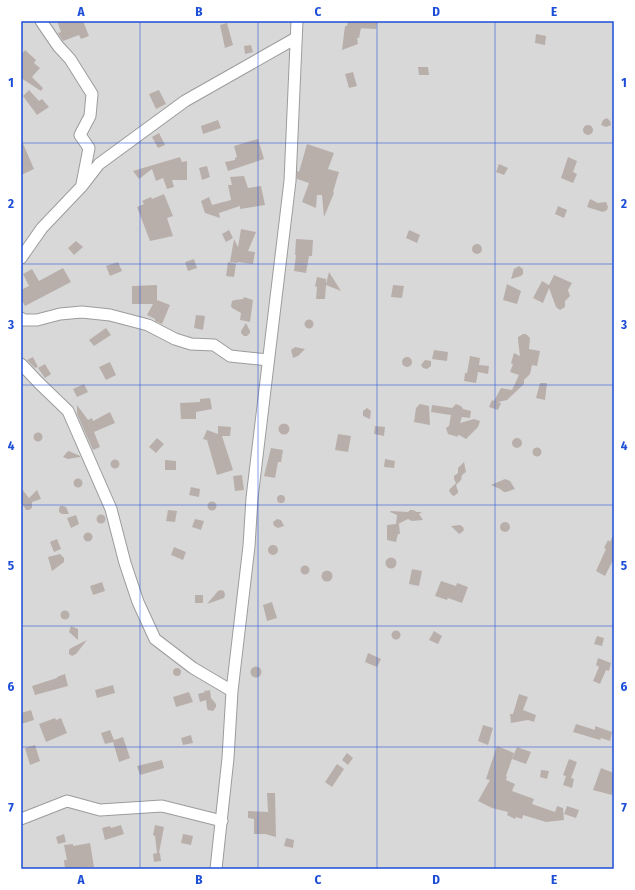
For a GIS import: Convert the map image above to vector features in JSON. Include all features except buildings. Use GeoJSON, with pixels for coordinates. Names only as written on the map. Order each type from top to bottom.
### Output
{"type":"FeatureCollection","features":[{"type":"Feature","properties":{"kind":"street"},"geometry":{"type":"LineString","coordinates":[[41,21],[58,46],[70,59],[92,94],[90,116],[80,135],[89,148],[82,186]]}},
{"type":"Feature","properties":{"kind":"street"},"geometry":{"type":"LineString","coordinates":[[216,869],[228,758],[232,691],[249,546],[252,498],[290,181],[297,21]]}},
{"type":"Feature","properties":{"kind":"street"},"geometry":{"type":"LineString","coordinates":[[21,258],[42,228],[82,186],[99,164],[185,101],[296,38]]}},
{"type":"Feature","properties":{"kind":"street"},"geometry":{"type":"LineString","coordinates":[[21,318],[23,320],[37,320],[60,314],[82,312],[110,316],[148,325],[174,339],[191,344],[214,345],[230,356],[268,360]]}},
{"type":"Feature","properties":{"kind":"street"},"geometry":{"type":"LineString","coordinates":[[21,364],[68,410],[111,510],[127,570],[138,602],[155,639],[193,668],[232,691]]}},
{"type":"Feature","properties":{"kind":"street"},"geometry":{"type":"LineString","coordinates":[[21,819],[67,801],[100,810],[162,806],[222,821]]}},
{"type":"Feature","properties":{"kind":"shaded area"},"geometry":{"type":"Polygon","coordinates":[[[21,21],[614,21],[614,869],[21,869],[21,21]]]}}]}
